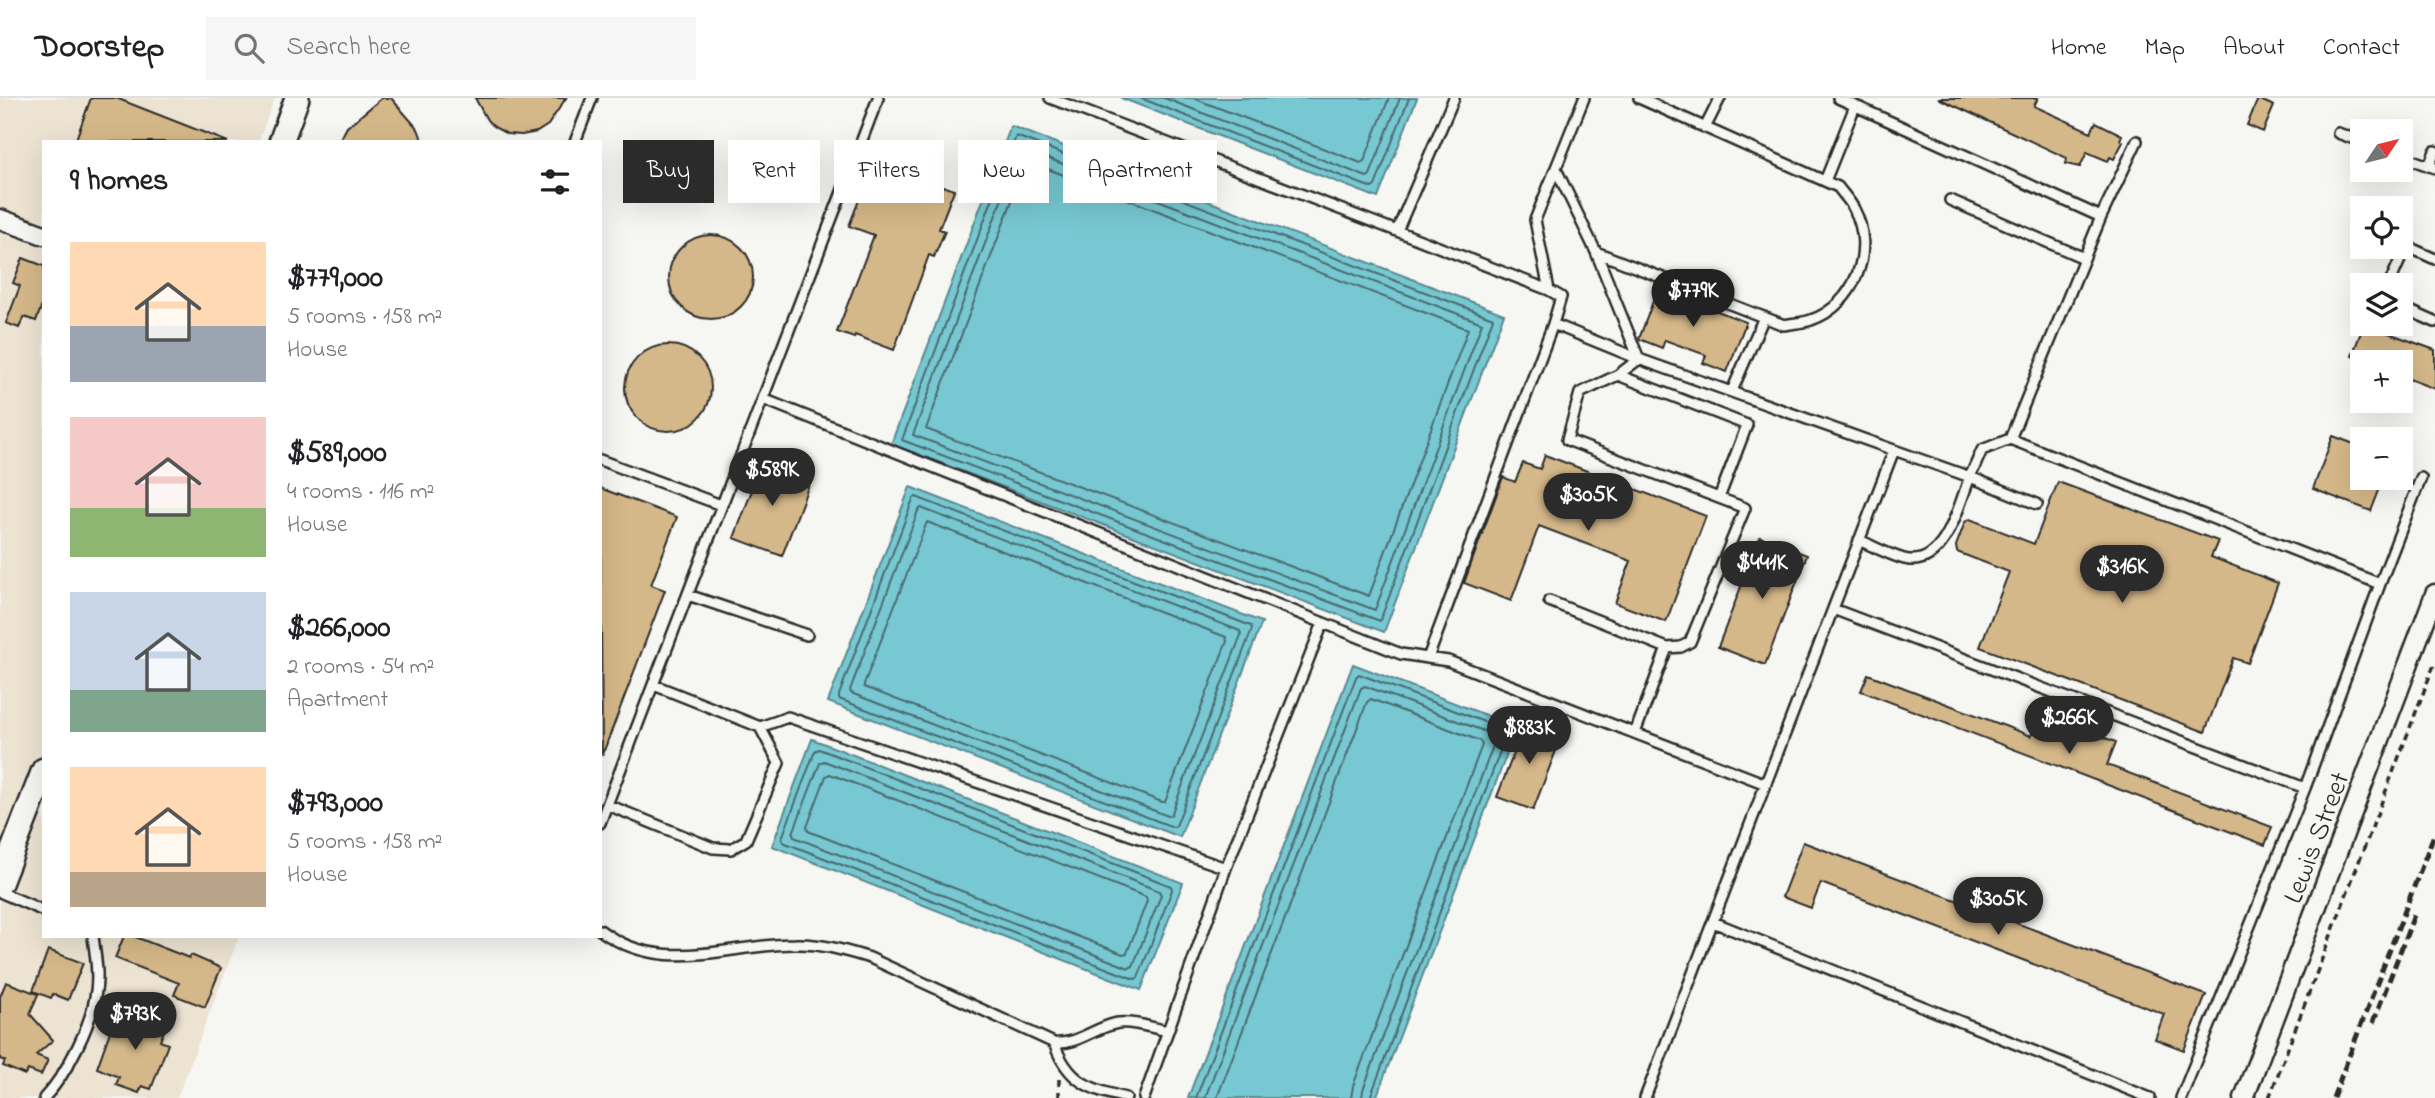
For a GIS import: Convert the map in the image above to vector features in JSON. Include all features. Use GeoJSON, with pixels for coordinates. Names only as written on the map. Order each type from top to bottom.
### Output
{"type":"FeatureCollection","features":[{"type":"Feature","properties":{"kind":"street"},"geometry":{"type":"LineString","coordinates":[[282,140],[293,99]]}},
{"type":"Feature","properties":{"kind":"street"},"geometry":{"type":"LineString","coordinates":[[0,219],[42,234]]}},
{"type":"Feature","properties":{"kind":"street","name":"Lewis Street"},"geometry":{"type":"LineString","coordinates":[[2244,1098],[2435,594]]}},
{"type":"Feature","properties":{"kind":"street"},"geometry":{"type":"LineString","coordinates":[[0,883],[42,775]]}},
{"type":"Feature","properties":{"kind":"lane"},"geometry":{"type":"LineString","coordinates":[[576,140],[592,98]]}},
{"type":"Feature","properties":{"kind":"lane"},"geometry":{"type":"LineString","coordinates":[[602,818],[878,98]]}},
{"type":"Feature","properties":{"kind":"lane"},"geometry":{"type":"LineString","coordinates":[[1050,98],[1549,289],[1561,297],[1428,658]]}},
{"type":"Feature","properties":{"kind":"lane"},"geometry":{"type":"LineString","coordinates":[[1397,231],[1454,98]]}},
{"type":"Feature","properties":{"kind":"lane"},"geometry":{"type":"LineString","coordinates":[[1549,289],[1535,220],[1584,98]]}},
{"type":"Feature","properties":{"kind":"lane"},"geometry":{"type":"LineString","coordinates":[[1596,252],[1784,325],[1811,320],[1834,307],[1852,287],[1862,261],[1863,234],[1854,209],[1838,187],[1639,98]]}},
{"type":"Feature","properties":{"kind":"lane"},"geometry":{"type":"LineString","coordinates":[[1705,128],[1720,98]]}},
{"type":"Feature","properties":{"kind":"lane"},"geometry":{"type":"LineString","coordinates":[[1838,98],[2101,217]]}},
{"type":"Feature","properties":{"kind":"lane"},"geometry":{"type":"LineString","coordinates":[[1825,181],[1855,106]]}},
{"type":"Feature","properties":{"kind":"lane"},"geometry":{"type":"LineString","coordinates":[[2338,133],[2350,138]]}},
{"type":"Feature","properties":{"kind":"lane"},"geometry":{"type":"LineString","coordinates":[[2010,439],[2101,217],[2137,141]]}},
{"type":"Feature","properties":{"kind":"lane"},"geometry":{"type":"LineString","coordinates":[[2413,160],[2432,167],[2435,151]]}},
{"type":"Feature","properties":{"kind":"lane"},"geometry":{"type":"LineString","coordinates":[[1556,169],[1596,252],[1639,359]]}},
{"type":"Feature","properties":{"kind":"lane"},"geometry":{"type":"LineString","coordinates":[[1950,200],[2084,258]]}},
{"type":"Feature","properties":{"kind":"lane"},"geometry":{"type":"LineString","coordinates":[[2394,273],[2406,246],[2435,259]]}},
{"type":"Feature","properties":{"kind":"lane"},"geometry":{"type":"LineString","coordinates":[[2413,312],[2435,322]]}},
{"type":"Feature","properties":{"kind":"lane"},"geometry":{"type":"LineString","coordinates":[[1732,391],[1764,317]]}},
{"type":"Feature","properties":{"kind":"lane"},"geometry":{"type":"LineString","coordinates":[[1553,324],[1639,359],[2037,504]]}},
{"type":"Feature","properties":{"kind":"lane"},"geometry":{"type":"LineString","coordinates":[[1549,601],[1667,648],[1681,647],[1690,642],[1745,508],[1567,440],[1580,393],[1618,375],[1639,359]]}},
{"type":"Feature","properties":{"kind":"lane"},"geometry":{"type":"LineString","coordinates":[[1618,375],[1747,425],[1719,498]]}},
{"type":"Feature","properties":{"kind":"lane"},"geometry":{"type":"LineString","coordinates":[[763,399],[1401,654],[1448,661],[1766,784]]}},
{"type":"Feature","properties":{"kind":"lane"},"geometry":{"type":"LineString","coordinates":[[1859,540],[1909,561],[1933,554],[1942,545],[1982,450],[2010,439],[2380,584]]}},
{"type":"Feature","properties":{"kind":"lane"},"geometry":{"type":"LineString","coordinates":[[1646,1098],[1894,450]]}},
{"type":"Feature","properties":{"kind":"lane"},"geometry":{"type":"LineString","coordinates":[[602,461],[721,505]]}},
{"type":"Feature","properties":{"kind":"lane"},"geometry":{"type":"LineString","coordinates":[[2180,1098],[2305,788],[2421,478]]}},
{"type":"Feature","properties":{"kind":"lane"},"geometry":{"type":"LineString","coordinates":[[688,596],[807,635]]}},
{"type":"Feature","properties":{"kind":"lane"},"geometry":{"type":"LineString","coordinates":[[1833,609],[2305,788]]}},
{"type":"Feature","properties":{"kind":"lane"},"geometry":{"type":"LineString","coordinates":[[1144,1098],[1226,867],[1323,623]]}},
{"type":"Feature","properties":{"kind":"lane"},"geometry":{"type":"LineString","coordinates":[[1635,733],[1667,648]]}},
{"type":"Feature","properties":{"kind":"lane"},"geometry":{"type":"LineString","coordinates":[[608,805],[722,850],[746,840],[779,763],[760,727],[654,685]]}},
{"type":"Feature","properties":{"kind":"lane"},"geometry":{"type":"LineString","coordinates":[[760,727],[788,717],[1226,867]]}},
{"type":"Feature","properties":{"kind":"lane"},"geometry":{"type":"LineString","coordinates":[[0,892],[42,910]]}},
{"type":"Feature","properties":{"kind":"lane"},"geometry":{"type":"LineString","coordinates":[[1713,922],[2150,1098]]}},
{"type":"Feature","properties":{"kind":"lane"},"geometry":{"type":"LineString","coordinates":[[602,931],[615,941],[636,950],[699,956],[796,944],[842,949],[870,958],[1054,1044],[1080,1039],[1120,1023],[1133,1023],[1168,1031]]}},
{"type":"Feature","properties":{"kind":"lane"},"geometry":{"type":"LineString","coordinates":[[44,1098],[56,1085],[87,1023],[96,992],[97,967],[93,938]]}},
{"type":"Feature","properties":{"kind":"lane"},"geometry":{"type":"LineString","coordinates":[[1054,1044],[1059,1058],[1083,1085],[1126,1098]]}},
{"type":"Feature","properties":{"kind":"path"},"geometry":{"type":"LineString","coordinates":[[2269,1098],[2435,662]]}},
{"type":"Feature","properties":{"kind":"shaded area"},"geometry":{"type":"Polygon","coordinates":[[[0,98],[275,98],[259,140],[42,140],[42,938],[238,938],[177,1098],[0,1098],[0,98]]]}},
{"type":"Feature","properties":{"kind":"water"},"geometry":{"type":"Polygon","coordinates":[[[1121,98],[1417,98],[1378,198],[1121,98]]]}},
{"type":"Feature","properties":{"kind":"water"},"geometry":{"type":"Polygon","coordinates":[[[1011,126],[1048,140],[1006,140],[1011,126]]]}},
{"type":"Feature","properties":{"kind":"water"},"geometry":{"type":"Polygon","coordinates":[[[1049,140],[1063,146],[1063,203],[1213,203],[1504,314],[1384,632],[891,444],[982,203],[1049,203],[1049,140]]]}},
{"type":"Feature","properties":{"kind":"water"},"geometry":{"type":"Polygon","coordinates":[[[910,487],[1262,622],[1180,837],[828,702],[910,487]]]}},
{"type":"Feature","properties":{"kind":"water"},"geometry":{"type":"Polygon","coordinates":[[[1353,664],[1517,727],[1376,1098],[1188,1098],[1353,664]]]}},
{"type":"Feature","properties":{"kind":"water"},"geometry":{"type":"Polygon","coordinates":[[[812,739],[1183,883],[1141,990],[772,846],[812,739]]]}},
{"type":"Feature","properties":{"kind":"building"},"geometry":{"type":"Polygon","coordinates":[[[91,98],[116,98],[223,140],[76,140],[91,98]]]}},
{"type":"Feature","properties":{"kind":"building"},"geometry":{"type":"Polygon","coordinates":[[[382,98],[391,98],[418,129],[422,140],[340,140],[347,127],[382,98]]]}},
{"type":"Feature","properties":{"kind":"building"},"geometry":{"type":"Polygon","coordinates":[[[475,98],[566,98],[548,125],[537,132],[522,135],[507,134],[494,127],[475,98]]]}},
{"type":"Feature","properties":{"kind":"building"},"geometry":{"type":"Polygon","coordinates":[[[1938,98],[2038,98],[2034,106],[2091,132],[2096,122],[2122,135],[2120,140],[2123,142],[2114,159],[2110,157],[2108,161],[2087,152],[2080,167],[2066,164],[2067,158],[1938,98]]]}},
{"type":"Feature","properties":{"kind":"building"},"geometry":{"type":"Polygon","coordinates":[[[2258,99],[2274,106],[2263,132],[2247,125],[2258,99]]]}},
{"type":"Feature","properties":{"kind":"building"},"geometry":{"type":"Polygon","coordinates":[[[944,186],[954,190],[939,229],[945,231],[934,257],[929,255],[894,350],[855,335],[854,338],[837,332],[874,235],[849,226],[858,203],[944,203],[944,186]]]}},
{"type":"Feature","properties":{"kind":"building"},"geometry":{"type":"Polygon","coordinates":[[[703,235],[719,235],[735,242],[746,253],[753,269],[750,293],[741,307],[719,319],[703,319],[687,312],[676,301],[669,285],[669,269],[676,253],[687,242],[703,235]]]}},
{"type":"Feature","properties":{"kind":"building"},"geometry":{"type":"Polygon","coordinates":[[[23,258],[42,265],[42,305],[36,321],[24,317],[19,328],[6,323],[20,286],[13,283],[23,258]]]}},
{"type":"Feature","properties":{"kind":"building"},"geometry":{"type":"Polygon","coordinates":[[[1658,288],[1746,322],[1727,372],[1703,363],[1706,355],[1665,340],[1662,348],[1639,339],[1658,288]]]}},
{"type":"Feature","properties":{"kind":"building"},"geometry":{"type":"Polygon","coordinates":[[[2360,336],[2397,336],[2435,350],[2435,389],[2413,381],[2413,350],[2354,350],[2360,336]]]}},
{"type":"Feature","properties":{"kind":"building"},"geometry":{"type":"Polygon","coordinates":[[[668,345],[692,352],[704,364],[711,388],[704,412],[692,424],[668,431],[644,424],[632,412],[625,388],[632,364],[644,352],[668,345]]]}},
{"type":"Feature","properties":{"kind":"building"},"geometry":{"type":"Polygon","coordinates":[[[2333,436],[2350,442],[2350,490],[2379,490],[2371,511],[2313,489],[2333,436]]]}},
{"type":"Feature","properties":{"kind":"building"},"geometry":{"type":"Polygon","coordinates":[[[1545,455],[1706,516],[1666,622],[1615,603],[1631,561],[1539,526],[1511,601],[1464,583],[1503,477],[1515,482],[1523,463],[1540,469],[1545,455]]]}},
{"type":"Feature","properties":{"kind":"building"},"geometry":{"type":"Polygon","coordinates":[[[763,461],[811,479],[782,556],[734,538],[763,461]]]}},
{"type":"Feature","properties":{"kind":"building"},"geometry":{"type":"Polygon","coordinates":[[[2058,482],[2218,541],[2211,557],[2278,583],[2248,663],[2233,658],[2205,732],[1980,647],[2009,572],[1957,552],[1956,546],[1965,522],[1970,519],[2034,544],[2058,482]]]}},
{"type":"Feature","properties":{"kind":"building"},"geometry":{"type":"Polygon","coordinates":[[[602,489],[677,517],[651,585],[665,590],[602,756],[602,489]]]}},
{"type":"Feature","properties":{"kind":"building"},"geometry":{"type":"Polygon","coordinates":[[[1760,537],[1807,555],[1765,665],[1718,647],[1760,537]]]}},
{"type":"Feature","properties":{"kind":"building"},"geometry":{"type":"Polygon","coordinates":[[[1868,674],[2031,736],[2040,713],[2116,742],[2107,765],[2272,827],[2265,845],[1861,691],[1868,674]]]}},
{"type":"Feature","properties":{"kind":"building"},"geometry":{"type":"Polygon","coordinates":[[[1526,721],[1562,735],[1533,810],[1497,797],[1526,721]]]}},
{"type":"Feature","properties":{"kind":"building"},"geometry":{"type":"Polygon","coordinates":[[[1803,842],[2206,995],[2184,1050],[2155,1039],[2164,1014],[1821,883],[1811,908],[1782,897],[1803,842]]]}},
{"type":"Feature","properties":{"kind":"building"},"geometry":{"type":"Polygon","coordinates":[[[123,938],[138,938],[221,968],[205,1007],[174,995],[179,983],[115,958],[123,938]]]}},
{"type":"Feature","properties":{"kind":"building"},"geometry":{"type":"Polygon","coordinates":[[[48,950],[83,963],[68,1000],[53,994],[51,998],[33,991],[48,950]]]}},
{"type":"Feature","properties":{"kind":"building"},"geometry":{"type":"Polygon","coordinates":[[[6,982],[38,994],[30,1014],[53,1040],[36,1055],[48,1060],[41,1075],[28,1070],[25,1075],[3,1066],[5,1061],[0,1059],[0,997],[6,982]]]}},
{"type":"Feature","properties":{"kind":"building"},"geometry":{"type":"Polygon","coordinates":[[[138,1010],[168,1021],[160,1041],[168,1044],[151,1089],[142,1086],[139,1093],[116,1085],[119,1077],[97,1068],[113,1023],[131,1030],[138,1010]]]}},
{"type":"Feature","properties":{"kind":"railway"},"geometry":{"type":"LineString","coordinates":[[2333,1098],[2435,832]]}},
{"type":"Feature","properties":{"kind":"railway"},"geometry":{"type":"LineString","coordinates":[[2373,1023],[2414,915]]}}]}
